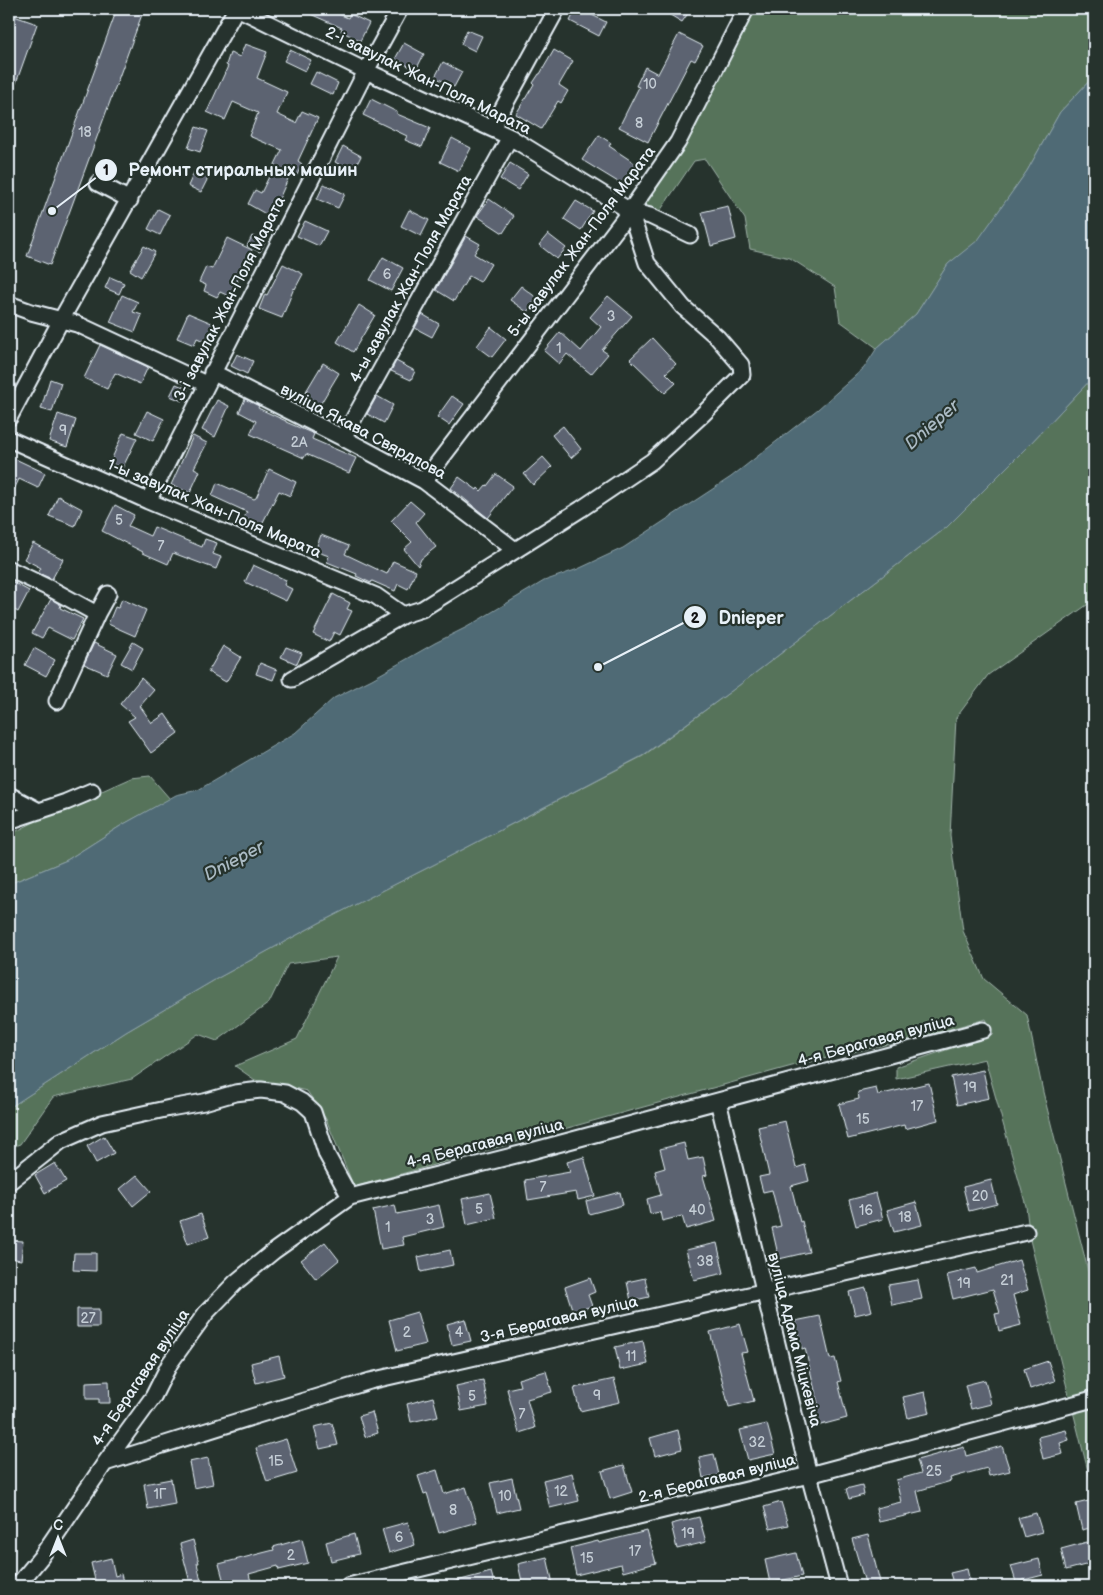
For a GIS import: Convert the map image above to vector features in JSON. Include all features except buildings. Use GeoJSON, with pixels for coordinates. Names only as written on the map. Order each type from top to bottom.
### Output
{"type":"FeatureCollection","features":[{"type":"Feature","properties":{"kind":"street","name":"2-і завулак Жан-Поля Марата"},"geometry":{"type":"LineString","coordinates":[[237,9],[366,71],[492,128],[510,137],[630,211],[650,216],[690,235]]}},
{"type":"Feature","properties":{"kind":"street"},"geometry":{"type":"LineString","coordinates":[[9,418],[237,9]]}},
{"type":"Feature","properties":{"kind":"street","name":"3-і завулак Жан-Поля Марата"},"geometry":{"type":"LineString","coordinates":[[148,501],[366,71],[400,9]]}},
{"type":"Feature","properties":{"kind":"street"},"geometry":{"type":"LineString","coordinates":[[492,128],[557,9]]}},
{"type":"Feature","properties":{"kind":"street","name":"5-ы завулак Жан-Поля Марата"},"geometry":{"type":"LineString","coordinates":[[424,481],[630,211],[678,142],[746,9]]}},
{"type":"Feature","properties":{"kind":"street","name":"4-ы завулак Жан-Поля Марата"},"geometry":{"type":"LineString","coordinates":[[342,438],[510,137]]}},
{"type":"Feature","properties":{"kind":"street"},"geometry":{"type":"LineString","coordinates":[[98,183],[130,200]]}},
{"type":"Feature","properties":{"kind":"street"},"geometry":{"type":"LineString","coordinates":[[292,679],[402,615],[422,608],[581,509],[652,461],[742,375],[741,365],[717,338],[683,307],[647,263],[630,211]]}},
{"type":"Feature","properties":{"kind":"street","name":"вуліца Якава Свярдлова"},"geometry":{"type":"LineString","coordinates":[[9,304],[77,324],[209,378],[342,438],[424,481],[515,550]]}},
{"type":"Feature","properties":{"kind":"street","name":"1-ы завулак Жан-Поля Марата"},"geometry":{"type":"LineString","coordinates":[[9,439],[148,501],[376,596],[402,615]]}},
{"type":"Feature","properties":{"kind":"street"},"geometry":{"type":"LineString","coordinates":[[9,568],[97,614]]}},
{"type":"Feature","properties":{"kind":"street"},"geometry":{"type":"LineString","coordinates":[[57,701],[108,594]]}},
{"type":"Feature","properties":{"kind":"street"},"geometry":{"type":"LineString","coordinates":[[9,821],[92,791]]}},
{"type":"Feature","properties":{"kind":"street"},"geometry":{"type":"LineString","coordinates":[[9,795],[39,811]]}},
{"type":"Feature","properties":{"kind":"street","name":"4-я Берагавая вуліца"},"geometry":{"type":"LineString","coordinates":[[17,1586],[41,1557],[153,1397],[170,1363],[206,1313],[236,1282],[350,1197],[524,1153],[984,1030]]}},
{"type":"Feature","properties":{"kind":"street"},"geometry":{"type":"LineString","coordinates":[[9,1182],[61,1141],[102,1123],[204,1102],[234,1093],[261,1090],[285,1093],[302,1102],[313,1112],[327,1155],[350,1197]]}},
{"type":"Feature","properties":{"kind":"street","name":"вуліца Адама Міцкевіча"},"geometry":{"type":"LineString","coordinates":[[718,1101],[809,1475],[839,1586]]}},
{"type":"Feature","properties":{"kind":"street","name":"3-я Берагавая вуліца"},"geometry":{"type":"LineString","coordinates":[[105,1463],[370,1381],[1026,1232]]}},
{"type":"Feature","properties":{"kind":"street","name":"2-я Берагавая вуліца"},"geometry":{"type":"LineString","coordinates":[[348,1586],[809,1475],[1093,1399]]}},
{"type":"Feature","properties":{"kind":"green space"},"geometry":{"type":"Polygon","coordinates":[[[753,9],[1094,9],[1094,76],[1060,112],[1027,171],[978,241],[948,264],[916,314],[877,348],[840,321],[835,287],[790,258],[750,249],[745,219],[705,159],[694,161],[658,214],[643,208],[689,133],[753,9]]]}},
{"type":"Feature","properties":{"kind":"green space"},"geometry":{"type":"Polygon","coordinates":[[[1094,376],[1094,600],[988,675],[956,718],[950,836],[963,931],[984,979],[1027,1015],[1043,1092],[1094,1294],[1094,1495],[1030,1240],[1026,1206],[985,1059],[896,1079],[896,1067],[993,1034],[986,1019],[924,1036],[792,1066],[354,1187],[326,1119],[307,1091],[255,1080],[235,1066],[297,1039],[337,957],[288,964],[269,1003],[217,1041],[198,1034],[132,1079],[53,1097],[20,1144],[9,1148],[9,1108],[126,1032],[218,978],[319,923],[643,756],[947,527],[1027,447],[1094,376]]]}},
{"type":"Feature","properties":{"kind":"green space"},"geometry":{"type":"Polygon","coordinates":[[[150,776],[170,799],[122,825],[67,860],[9,884],[9,835],[46,816],[131,778],[150,776]]]}},
{"type":"Feature","properties":{"kind":"water"},"geometry":{"type":"Polygon","coordinates":[[[1094,76],[1094,376],[1027,447],[947,527],[734,689],[642,756],[319,923],[218,978],[126,1032],[9,1108],[9,884],[67,860],[122,825],[176,795],[198,790],[295,733],[334,698],[467,627],[544,581],[578,569],[623,548],[731,477],[818,409],[864,368],[877,348],[916,314],[948,264],[978,240],[1027,171],[1060,112],[1094,76]]]}},
{"type":"Feature","properties":{"kind":"place","name":"Ремонт стиральных машин"},"geometry":{"type":"Point","coordinates":[52,211]}},
{"type":"Feature","properties":{"kind":"place","name":"Dnieper"},"geometry":{"type":"Point","coordinates":[598,667]}}]}
